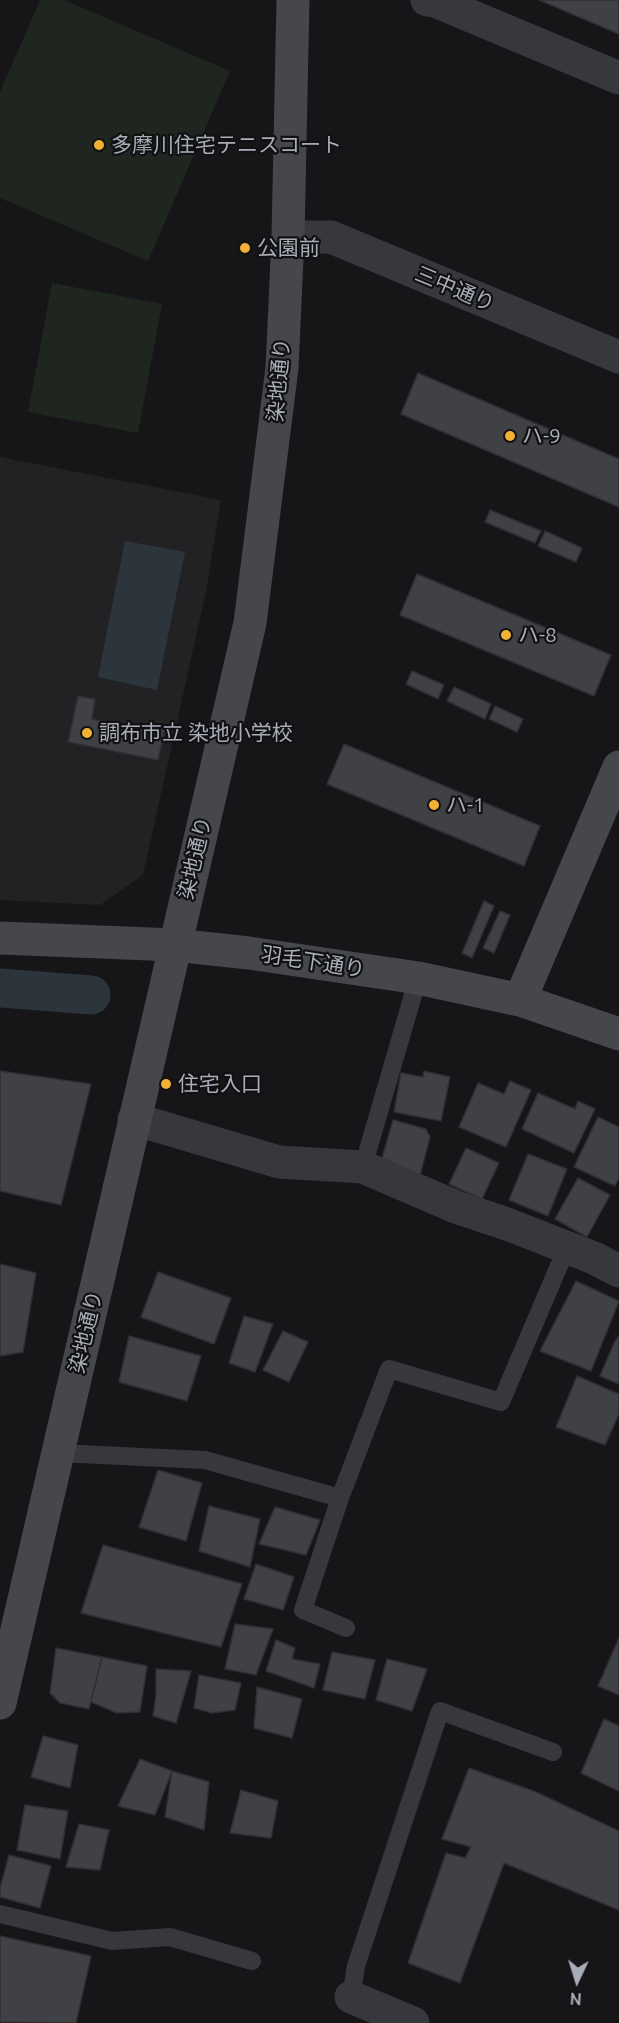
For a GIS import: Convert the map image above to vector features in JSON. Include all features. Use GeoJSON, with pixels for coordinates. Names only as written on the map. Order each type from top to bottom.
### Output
{"type":"FeatureCollection","features":[{"type":"Feature","properties":{"kind":"street","name":"染地通り"},"geometry":{"type":"LineString","coordinates":[[0,1703],[250,623],[282,368],[288,237],[293,0]]}},
{"type":"Feature","properties":{"kind":"street"},"geometry":{"type":"LineString","coordinates":[[427,0],[435,1],[619,78]]}},
{"type":"Feature","properties":{"kind":"street","name":"三中通り"},"geometry":{"type":"LineString","coordinates":[[288,237],[331,237],[619,357]]}},
{"type":"Feature","properties":{"kind":"street"},"geometry":{"type":"LineString","coordinates":[[520,1000],[619,767]]}},
{"type":"Feature","properties":{"kind":"street","name":"羽毛下通り"},"geometry":{"type":"LineString","coordinates":[[0,938],[175,945],[249,952],[417,978],[520,1000],[619,1034]]}},
{"type":"Feature","properties":{"kind":"street"},"geometry":{"type":"LineString","coordinates":[[134,1119],[279,1162],[363,1167],[456,1207],[567,1247],[619,1271]]}},
{"type":"Feature","properties":{"kind":"street"},"geometry":{"type":"LineString","coordinates":[[351,1997],[414,2023]]}},
{"type":"Feature","properties":{"kind":"lane"},"geometry":{"type":"LineString","coordinates":[[363,1167],[417,978]]}},
{"type":"Feature","properties":{"kind":"lane"},"geometry":{"type":"LineString","coordinates":[[346,1628],[303,1610],[340,1498],[389,1369],[501,1402],[567,1247]]}},
{"type":"Feature","properties":{"kind":"lane"},"geometry":{"type":"LineString","coordinates":[[59,1453],[205,1460],[340,1498]]}},
{"type":"Feature","properties":{"kind":"lane"},"geometry":{"type":"LineString","coordinates":[[351,1997],[356,1966],[440,1711],[553,1752]]}},
{"type":"Feature","properties":{"kind":"lane"},"geometry":{"type":"LineString","coordinates":[[0,1914],[112,1941],[170,1938],[252,1961]]}},
{"type":"Feature","properties":{"kind":"shaded area","name":"多摩川住宅テニスコート"},"geometry":{"type":"Polygon","coordinates":[[[40,0],[64,0],[230,71],[148,261],[0,198],[0,92],[40,0]]]}},
{"type":"Feature","properties":{"kind":"shaded area"},"geometry":{"type":"Polygon","coordinates":[[[52,283],[162,304],[138,433],[28,412],[52,283]]]}},
{"type":"Feature","properties":{"kind":"shaded area","name":"調布市立 染地小学校"},"geometry":{"type":"Polygon","coordinates":[[[0,457],[221,500],[206,591],[143,875],[100,905],[0,900],[0,457]]]}},
{"type":"Feature","properties":{"kind":"shaded area"},"geometry":{"type":"Polygon","coordinates":[[[125,541],[185,552],[157,690],[98,677],[125,541]]]}},
{"type":"Feature","properties":{"kind":"building"},"geometry":{"type":"Polygon","coordinates":[[[539,0],[619,0],[619,34],[539,0]]]}},
{"type":"Feature","properties":{"kind":"building","name":"ハ-9"},"geometry":{"type":"Polygon","coordinates":[[[418,373],[619,459],[619,507],[401,414],[418,373]]]}},
{"type":"Feature","properties":{"kind":"building"},"geometry":{"type":"Polygon","coordinates":[[[490,510],[541,531],[535,543],[485,522],[490,510]]]}},
{"type":"Feature","properties":{"kind":"building"},"geometry":{"type":"Polygon","coordinates":[[[545,531],[582,548],[576,562],[538,546],[545,531]]]}},
{"type":"Feature","properties":{"kind":"building","name":"ハ-8"},"geometry":{"type":"Polygon","coordinates":[[[417,574],[611,655],[594,696],[400,615],[417,574]]]}},
{"type":"Feature","properties":{"kind":"building"},"geometry":{"type":"Polygon","coordinates":[[[412,671],[444,685],[438,699],[406,684],[412,671]]]}},
{"type":"Feature","properties":{"kind":"building"},"geometry":{"type":"Polygon","coordinates":[[[454,687],[491,704],[485,719],[447,701],[454,687]]]}},
{"type":"Feature","properties":{"kind":"building"},"geometry":{"type":"Polygon","coordinates":[[[78,696],[95,699],[92,719],[151,731],[152,725],[165,728],[158,760],[68,742],[78,696]]]}},
{"type":"Feature","properties":{"kind":"building"},"geometry":{"type":"Polygon","coordinates":[[[495,706],[523,719],[517,732],[489,719],[495,706]]]}},
{"type":"Feature","properties":{"kind":"building","name":"ハ-1"},"geometry":{"type":"Polygon","coordinates":[[[344,744],[540,826],[524,866],[327,784],[344,744]]]}},
{"type":"Feature","properties":{"kind":"building"},"geometry":{"type":"Polygon","coordinates":[[[484,901],[494,906],[472,958],[462,953],[484,901]]]}},
{"type":"Feature","properties":{"kind":"building"},"geometry":{"type":"Polygon","coordinates":[[[500,911],[510,915],[494,953],[483,948],[500,911]]]}},
{"type":"Feature","properties":{"kind":"building"},"geometry":{"type":"Polygon","coordinates":[[[0,1071],[91,1084],[61,1205],[0,1191],[0,1071]]]}},
{"type":"Feature","properties":{"kind":"building"},"geometry":{"type":"Polygon","coordinates":[[[424,1071],[450,1077],[441,1121],[394,1112],[401,1073],[423,1077],[424,1071]]]}},
{"type":"Feature","properties":{"kind":"building"},"geometry":{"type":"Polygon","coordinates":[[[510,1081],[531,1090],[506,1147],[459,1127],[478,1083],[504,1094],[510,1081]]]}},
{"type":"Feature","properties":{"kind":"building"},"geometry":{"type":"Polygon","coordinates":[[[538,1093],[575,1109],[578,1101],[595,1109],[574,1153],[522,1129],[538,1093]]]}},
{"type":"Feature","properties":{"kind":"building"},"geometry":{"type":"Polygon","coordinates":[[[598,1117],[619,1127],[619,1178],[615,1186],[574,1167],[598,1117]]]}},
{"type":"Feature","properties":{"kind":"building"},"geometry":{"type":"Polygon","coordinates":[[[393,1120],[426,1129],[430,1137],[420,1176],[380,1165],[393,1120]]]}},
{"type":"Feature","properties":{"kind":"building"},"geometry":{"type":"Polygon","coordinates":[[[466,1148],[499,1163],[482,1199],[449,1184],[466,1148]]]}},
{"type":"Feature","properties":{"kind":"building"},"geometry":{"type":"Polygon","coordinates":[[[528,1154],[567,1169],[548,1216],[509,1200],[528,1154]]]}},
{"type":"Feature","properties":{"kind":"building"},"geometry":{"type":"Polygon","coordinates":[[[578,1178],[610,1195],[587,1237],[555,1219],[578,1178]]]}},
{"type":"Feature","properties":{"kind":"building"},"geometry":{"type":"Polygon","coordinates":[[[0,1264],[36,1273],[23,1352],[0,1356],[0,1264]]]}},
{"type":"Feature","properties":{"kind":"building"},"geometry":{"type":"Polygon","coordinates":[[[158,1272],[231,1298],[214,1344],[141,1317],[158,1272]]]}},
{"type":"Feature","properties":{"kind":"building"},"geometry":{"type":"Polygon","coordinates":[[[576,1281],[619,1301],[591,1371],[540,1351],[576,1281]]]}},
{"type":"Feature","properties":{"kind":"building"},"geometry":{"type":"Polygon","coordinates":[[[244,1316],[273,1324],[255,1372],[229,1363],[244,1316]]]}},
{"type":"Feature","properties":{"kind":"building"},"geometry":{"type":"Polygon","coordinates":[[[283,1331],[308,1342],[289,1382],[263,1370],[283,1331]]]}},
{"type":"Feature","properties":{"kind":"building"},"geometry":{"type":"Polygon","coordinates":[[[129,1336],[201,1356],[187,1401],[119,1382],[129,1336]]]}},
{"type":"Feature","properties":{"kind":"building"},"geometry":{"type":"Polygon","coordinates":[[[619,1336],[619,1384],[600,1376],[619,1336]]]}},
{"type":"Feature","properties":{"kind":"building"},"geometry":{"type":"Polygon","coordinates":[[[577,1376],[619,1394],[619,1414],[605,1445],[556,1427],[577,1376]]]}},
{"type":"Feature","properties":{"kind":"building"},"geometry":{"type":"Polygon","coordinates":[[[158,1470],[202,1483],[186,1541],[139,1527],[158,1470]]]}},
{"type":"Feature","properties":{"kind":"building"},"geometry":{"type":"Polygon","coordinates":[[[209,1506],[260,1519],[250,1567],[199,1551],[209,1506]]]}},
{"type":"Feature","properties":{"kind":"building"},"geometry":{"type":"Polygon","coordinates":[[[275,1507],[320,1520],[306,1555],[259,1544],[275,1507]]]}},
{"type":"Feature","properties":{"kind":"building"},"geometry":{"type":"Polygon","coordinates":[[[103,1545],[242,1584],[221,1647],[81,1613],[103,1545]]]}},
{"type":"Feature","properties":{"kind":"building"},"geometry":{"type":"Polygon","coordinates":[[[256,1564],[294,1577],[283,1610],[244,1599],[256,1564]]]}},
{"type":"Feature","properties":{"kind":"building"},"geometry":{"type":"Polygon","coordinates":[[[235,1624],[273,1629],[256,1675],[225,1669],[235,1624]]]}},
{"type":"Feature","properties":{"kind":"building"},"geometry":{"type":"Polygon","coordinates":[[[619,1638],[619,1695],[598,1686],[619,1638]]]}},
{"type":"Feature","properties":{"kind":"building"},"geometry":{"type":"Polygon","coordinates":[[[276,1640],[295,1648],[292,1659],[320,1664],[314,1688],[266,1671],[276,1640]]]}},
{"type":"Feature","properties":{"kind":"building"},"geometry":{"type":"Polygon","coordinates":[[[56,1648],[102,1657],[89,1709],[60,1703],[50,1693],[56,1648]]]}},
{"type":"Feature","properties":{"kind":"building"},"geometry":{"type":"Polygon","coordinates":[[[332,1652],[375,1660],[365,1699],[323,1690],[332,1652]]]}},
{"type":"Feature","properties":{"kind":"building"},"geometry":{"type":"Polygon","coordinates":[[[102,1657],[147,1666],[140,1712],[117,1713],[91,1702],[102,1657]]]}},
{"type":"Feature","properties":{"kind":"building"},"geometry":{"type":"Polygon","coordinates":[[[387,1659],[427,1669],[412,1711],[376,1700],[387,1659]]]}},
{"type":"Feature","properties":{"kind":"building"},"geometry":{"type":"Polygon","coordinates":[[[156,1669],[191,1671],[176,1723],[153,1716],[156,1669]]]}},
{"type":"Feature","properties":{"kind":"building"},"geometry":{"type":"Polygon","coordinates":[[[199,1675],[241,1683],[235,1710],[212,1713],[194,1708],[199,1675]]]}},
{"type":"Feature","properties":{"kind":"building"},"geometry":{"type":"Polygon","coordinates":[[[257,1687],[302,1699],[292,1738],[254,1728],[257,1687]]]}},
{"type":"Feature","properties":{"kind":"building"},"geometry":{"type":"Polygon","coordinates":[[[604,1719],[619,1726],[619,1791],[581,1773],[604,1719]]]}},
{"type":"Feature","properties":{"kind":"building"},"geometry":{"type":"Polygon","coordinates":[[[43,1736],[78,1745],[70,1788],[31,1777],[43,1736]]]}},
{"type":"Feature","properties":{"kind":"building"},"geometry":{"type":"Polygon","coordinates":[[[140,1759],[172,1771],[155,1815],[118,1806],[140,1759]]]}},
{"type":"Feature","properties":{"kind":"building"},"geometry":{"type":"Polygon","coordinates":[[[469,1768],[536,1792],[619,1831],[619,1910],[504,1863],[460,1983],[408,1963],[446,1853],[465,1858],[471,1847],[442,1839],[469,1768]]]}},
{"type":"Feature","properties":{"kind":"building"},"geometry":{"type":"Polygon","coordinates":[[[172,1771],[209,1782],[204,1830],[165,1817],[172,1771]]]}},
{"type":"Feature","properties":{"kind":"building"},"geometry":{"type":"Polygon","coordinates":[[[241,1790],[278,1801],[271,1838],[230,1833],[241,1790]]]}},
{"type":"Feature","properties":{"kind":"building"},"geometry":{"type":"Polygon","coordinates":[[[25,1805],[68,1811],[60,1859],[17,1850],[25,1805]]]}},
{"type":"Feature","properties":{"kind":"building"},"geometry":{"type":"Polygon","coordinates":[[[79,1824],[109,1830],[100,1870],[66,1867],[79,1824]]]}},
{"type":"Feature","properties":{"kind":"building"},"geometry":{"type":"Polygon","coordinates":[[[9,1855],[51,1866],[40,1908],[0,1897],[0,1888],[9,1855]]]}},
{"type":"Feature","properties":{"kind":"building"},"geometry":{"type":"Polygon","coordinates":[[[0,1936],[91,1956],[76,2023],[0,2022],[0,1936]]]}},
{"type":"Feature","properties":{"kind":"waterway"},"geometry":{"type":"LineString","coordinates":[[0,988],[91,995]]}},
{"type":"Feature","properties":{"kind":"place","name":"多摩川住宅テニスコート"},"geometry":{"type":"Point","coordinates":[99,145]}},
{"type":"Feature","properties":{"kind":"place","name":"公園前"},"geometry":{"type":"Point","coordinates":[245,248]}},
{"type":"Feature","properties":{"kind":"place","name":"ハ-9"},"geometry":{"type":"Point","coordinates":[510,436]}},
{"type":"Feature","properties":{"kind":"place","name":"ハ-8"},"geometry":{"type":"Point","coordinates":[506,635]}},
{"type":"Feature","properties":{"kind":"place","name":"調布市立 染地小学校"},"geometry":{"type":"Point","coordinates":[87,733]}},
{"type":"Feature","properties":{"kind":"place","name":"ハ-1"},"geometry":{"type":"Point","coordinates":[434,805]}},
{"type":"Feature","properties":{"kind":"place","name":"住宅入口"},"geometry":{"type":"Point","coordinates":[166,1084]}}]}
